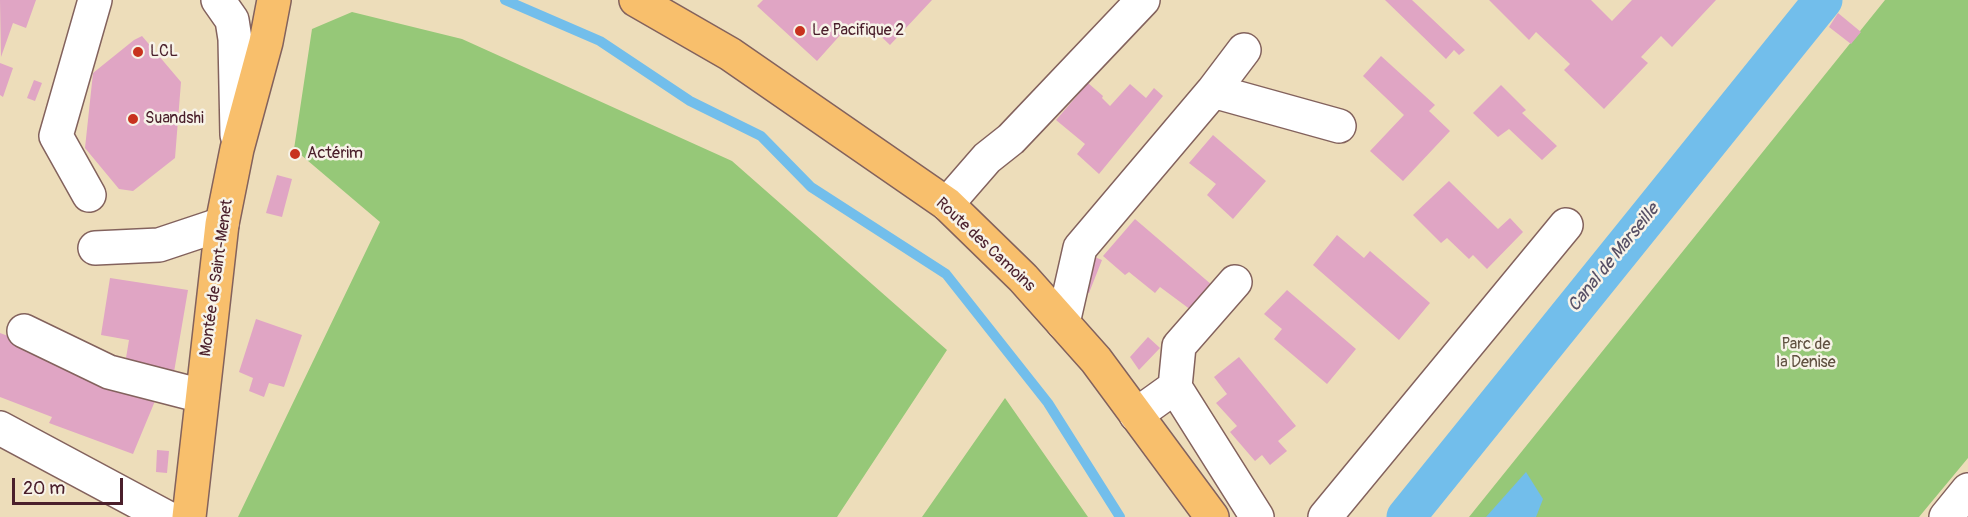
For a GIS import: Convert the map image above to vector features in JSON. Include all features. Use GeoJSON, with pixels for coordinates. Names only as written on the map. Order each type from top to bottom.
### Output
{"type":"FeatureCollection","features":[{"type":"Feature","properties":{"kind":"main road","name":"Montée de Saint-Menet"},"geometry":{"type":"LineString","coordinates":[[189,517],[222,224],[237,149],[266,42],[274,0]]}},
{"type":"Feature","properties":{"kind":"main road","name":"Montée de Saint-Menet"},"geometry":{"type":"LineString","coordinates":[[266,42],[292,0]]}},
{"type":"Feature","properties":{"kind":"main road","name":"Route des Camoins"},"geometry":{"type":"LineString","coordinates":[[651,3],[730,54],[946,204],[1023,278],[1096,360],[1212,517]]}},
{"type":"Feature","properties":{"kind":"street"},"geometry":{"type":"LineString","coordinates":[[89,195],[56,136],[95,0]]}},
{"type":"Feature","properties":{"kind":"street"},"geometry":{"type":"LineString","coordinates":[[218,0],[231,20],[235,39],[237,149]]}},
{"type":"Feature","properties":{"kind":"street"},"geometry":{"type":"LineString","coordinates":[[946,204],[987,158],[1011,139],[1143,0]]}},
{"type":"Feature","properties":{"kind":"street"},"geometry":{"type":"LineString","coordinates":[[1063,323],[1080,248],[1213,91],[1244,50]]}},
{"type":"Feature","properties":{"kind":"street"},"geometry":{"type":"LineString","coordinates":[[1213,91],[1339,126]]}},
{"type":"Feature","properties":{"kind":"street"},"geometry":{"type":"LineString","coordinates":[[95,248],[159,245],[222,224]]}},
{"type":"Feature","properties":{"kind":"street"},"geometry":{"type":"LineString","coordinates":[[1325,517],[1566,225]]}},
{"type":"Feature","properties":{"kind":"street"},"geometry":{"type":"LineString","coordinates":[[1235,282],[1179,346],[1174,387],[1257,517]]}},
{"type":"Feature","properties":{"kind":"street"},"geometry":{"type":"LineString","coordinates":[[24,331],[109,372],[202,396]]}},
{"type":"Feature","properties":{"kind":"street"},"geometry":{"type":"LineString","coordinates":[[1136,415],[1174,387]]}},
{"type":"Feature","properties":{"kind":"street"},"geometry":{"type":"LineString","coordinates":[[0,428],[166,517]]}},
{"type":"Feature","properties":{"kind":"street"},"geometry":{"type":"LineString","coordinates":[[1946,517],[1968,490]]}},
{"type":"Feature","properties":{"kind":"green space","name":"Parc de la Denise"},"geometry":{"type":"Polygon","coordinates":[[[1885,0],[1968,0],[1968,458],[1919,517],[1469,517],[1885,0]]]}},
{"type":"Feature","properties":{"kind":"green space"},"geometry":{"type":"Polygon","coordinates":[[[352,12],[462,39],[732,161],[947,350],[837,517],[238,517],[380,222],[294,149],[312,29],[352,12]]]}},
{"type":"Feature","properties":{"kind":"green space"},"geometry":{"type":"Polygon","coordinates":[[[1005,398],[1088,517],[922,517],[1005,398]]]}},
{"type":"Feature","properties":{"kind":"water"},"geometry":{"type":"Polygon","coordinates":[[[1526,472],[1543,499],[1536,517],[1486,517],[1526,472]]]}},
{"type":"Feature","properties":{"kind":"building"},"geometry":{"type":"Polygon","coordinates":[[[0,0],[36,0],[26,28],[13,23],[1,57],[0,0]]]}},
{"type":"Feature","properties":{"kind":"building"},"geometry":{"type":"Polygon","coordinates":[[[763,0],[932,0],[890,45],[866,22],[859,29],[851,23],[817,61],[757,6],[763,0]]]}},
{"type":"Feature","properties":{"kind":"building"},"geometry":{"type":"Polygon","coordinates":[[[1385,0],[1412,0],[1465,50],[1459,55],[1454,50],[1446,59],[1385,0]]]}},
{"type":"Feature","properties":{"kind":"building"},"geometry":{"type":"Polygon","coordinates":[[[1489,0],[1591,0],[1612,21],[1632,0],[1716,0],[1672,47],[1661,36],[1641,57],[1648,63],[1604,109],[1564,70],[1570,64],[1536,32],[1529,40],[1489,0]]]}},
{"type":"Feature","properties":{"kind":"building"},"geometry":{"type":"Polygon","coordinates":[[[1838,13],[1861,32],[1851,44],[1829,27],[1838,13]]]}},
{"type":"Feature","properties":{"kind":"building"},"geometry":{"type":"Polygon","coordinates":[[[142,36],[181,82],[175,158],[133,191],[119,189],[85,148],[93,73],[142,36]]]}},
{"type":"Feature","properties":{"kind":"building"},"geometry":{"type":"Polygon","coordinates":[[[1381,56],[1435,105],[1429,111],[1450,131],[1403,181],[1370,151],[1404,115],[1363,76],[1381,56]]]}},
{"type":"Feature","properties":{"kind":"building"},"geometry":{"type":"Polygon","coordinates":[[[0,63],[13,68],[3,97],[0,95],[0,63]]]}},
{"type":"Feature","properties":{"kind":"building"},"geometry":{"type":"Polygon","coordinates":[[[34,80],[42,83],[35,101],[27,98],[34,80]]]}},
{"type":"Feature","properties":{"kind":"building"},"geometry":{"type":"Polygon","coordinates":[[[1088,83],[1103,96],[1102,98],[1110,106],[1130,84],[1146,98],[1154,88],[1163,96],[1099,174],[1077,154],[1085,144],[1056,120],[1088,83]]]}},
{"type":"Feature","properties":{"kind":"building"},"geometry":{"type":"Polygon","coordinates":[[[1501,85],[1526,110],[1522,113],[1557,146],[1542,160],[1509,129],[1498,137],[1473,113],[1501,85]]]}},
{"type":"Feature","properties":{"kind":"building"},"geometry":{"type":"Polygon","coordinates":[[[1213,135],[1266,181],[1233,219],[1207,195],[1216,184],[1189,163],[1213,135]]]}},
{"type":"Feature","properties":{"kind":"building"},"geometry":{"type":"Polygon","coordinates":[[[277,175],[292,179],[282,217],[266,213],[277,175]]]}},
{"type":"Feature","properties":{"kind":"building"},"geometry":{"type":"Polygon","coordinates":[[[1449,181],[1498,229],[1510,218],[1523,232],[1487,269],[1473,255],[1469,259],[1447,238],[1441,243],[1413,215],[1449,181]]]}},
{"type":"Feature","properties":{"kind":"building"},"geometry":{"type":"Polygon","coordinates":[[[1135,219],[1212,285],[1191,310],[1160,287],[1155,293],[1129,272],[1125,275],[1103,256],[1135,219]]]}},
{"type":"Feature","properties":{"kind":"building"},"geometry":{"type":"Polygon","coordinates":[[[1337,235],[1364,258],[1370,251],[1430,303],[1399,340],[1313,265],[1337,235]]]}},
{"type":"Feature","properties":{"kind":"building"},"geometry":{"type":"Polygon","coordinates":[[[1087,254],[1102,260],[1089,293],[1074,287],[1087,254]]]}},
{"type":"Feature","properties":{"kind":"building"},"geometry":{"type":"Polygon","coordinates":[[[110,278],[188,290],[174,372],[125,364],[129,340],[101,335],[110,278]]]}},
{"type":"Feature","properties":{"kind":"building"},"geometry":{"type":"Polygon","coordinates":[[[1287,290],[1356,349],[1327,384],[1274,339],[1282,329],[1264,314],[1287,290]]]}},
{"type":"Feature","properties":{"kind":"building"},"geometry":{"type":"Polygon","coordinates":[[[256,319],[302,335],[284,387],[269,383],[264,397],[249,391],[253,378],[239,372],[256,319]]]}},
{"type":"Feature","properties":{"kind":"building"},"geometry":{"type":"Polygon","coordinates":[[[0,333],[71,360],[68,365],[155,401],[133,454],[49,423],[52,417],[0,397],[0,333]]]}},
{"type":"Feature","properties":{"kind":"building"},"geometry":{"type":"Polygon","coordinates":[[[1148,337],[1160,348],[1139,370],[1130,357],[1148,337]]]}},
{"type":"Feature","properties":{"kind":"building"},"geometry":{"type":"Polygon","coordinates":[[[1239,357],[1296,426],[1278,441],[1287,451],[1270,465],[1262,455],[1255,461],[1230,432],[1237,426],[1216,403],[1227,394],[1214,377],[1239,357]]]}},
{"type":"Feature","properties":{"kind":"building"},"geometry":{"type":"Polygon","coordinates":[[[157,450],[169,451],[167,473],[156,472],[157,450]]]}},
{"type":"Feature","properties":{"kind":"waterway"},"geometry":{"type":"LineString","coordinates":[[505,0],[600,41],[690,101],[761,136],[811,187],[946,274],[1048,403],[1120,517]]}},
{"type":"Feature","properties":{"kind":"waterway","name":"Canal de Marseille"},"geometry":{"type":"LineString","coordinates":[[1406,517],[1823,0]]}},
{"type":"Feature","properties":{"kind":"place","name":"Le Pacifique 2"},"geometry":{"type":"Point","coordinates":[800,31]}},
{"type":"Feature","properties":{"kind":"place","name":"LCL"},"geometry":{"type":"Point","coordinates":[138,52]}},
{"type":"Feature","properties":{"kind":"place","name":"Suandshi"},"geometry":{"type":"Point","coordinates":[133,119]}},
{"type":"Feature","properties":{"kind":"place","name":"Actérim"},"geometry":{"type":"Point","coordinates":[295,154]}}]}
